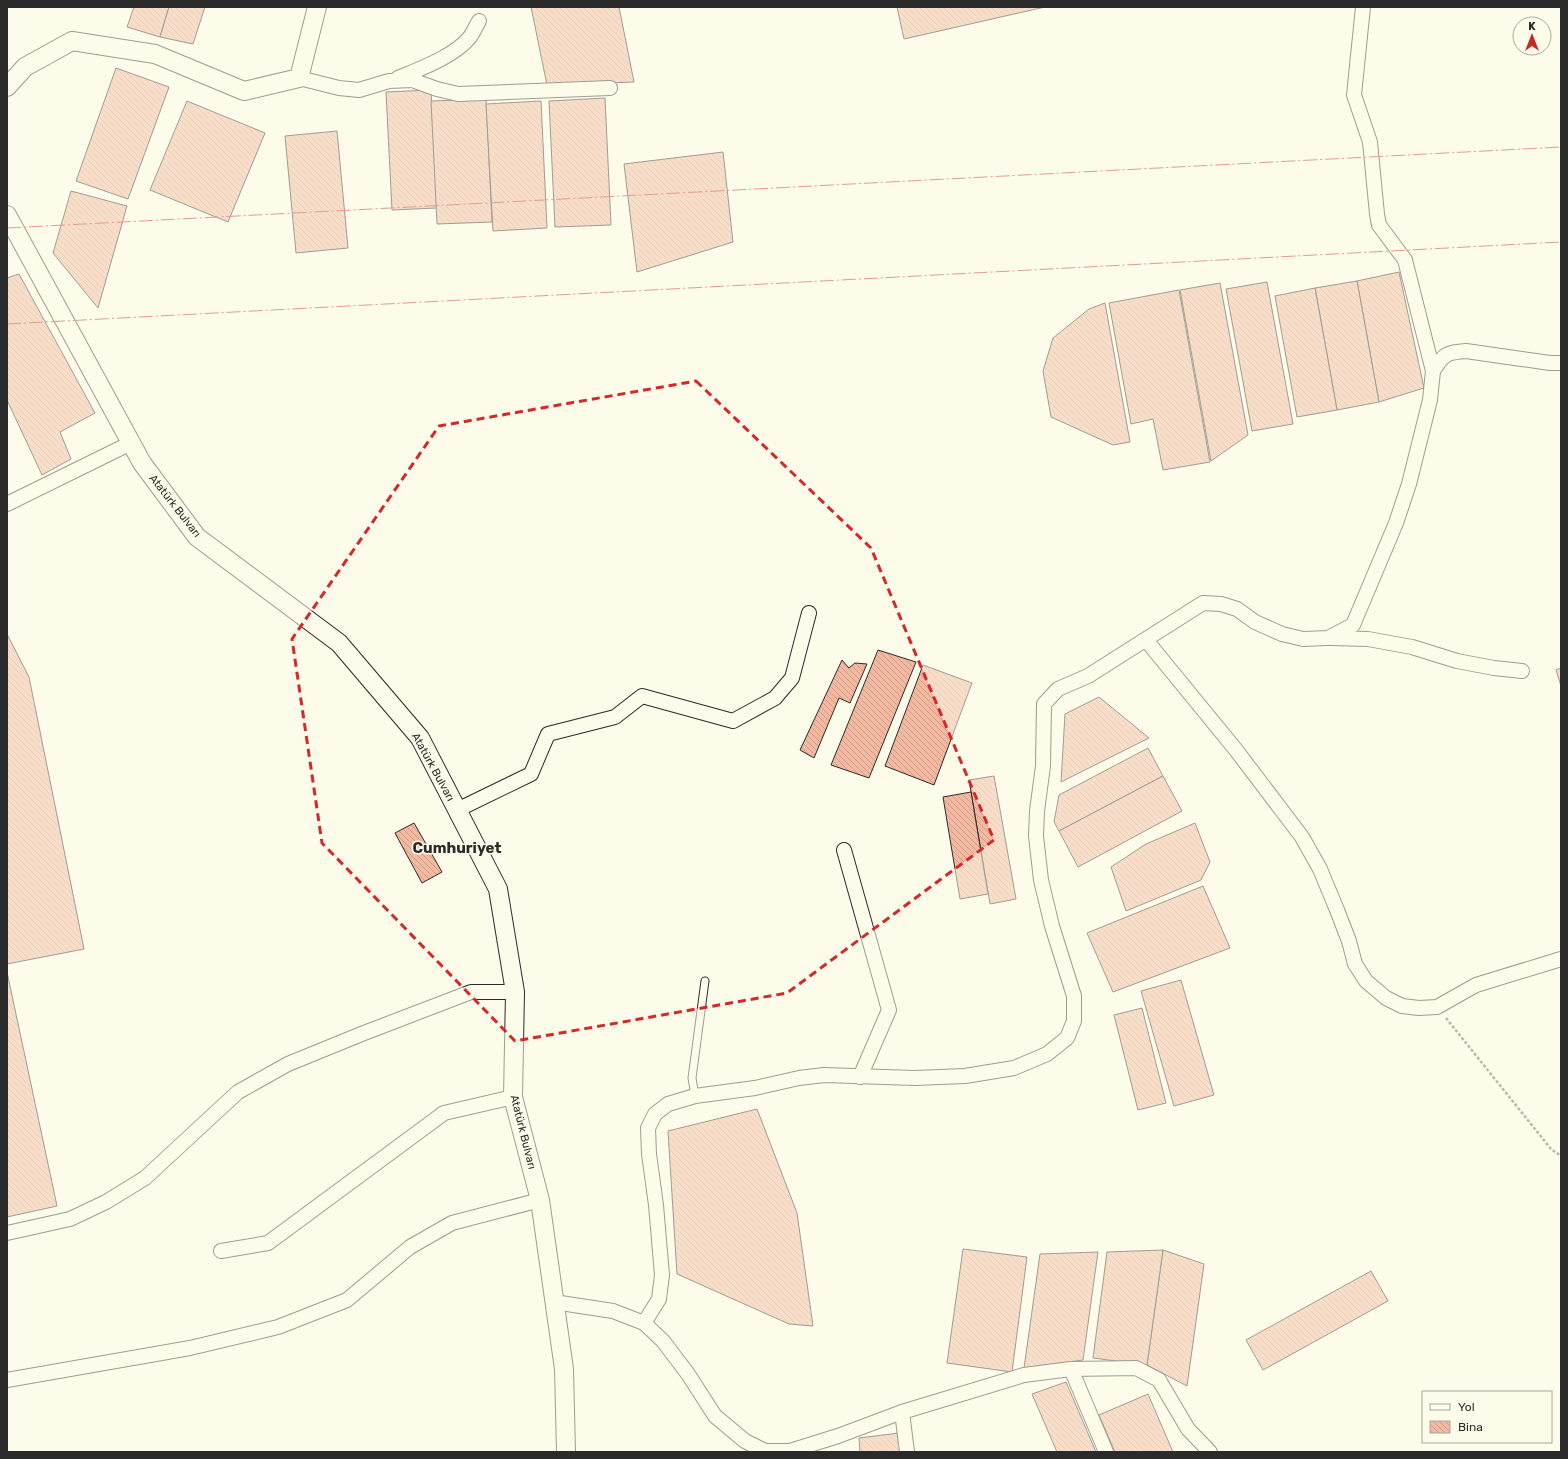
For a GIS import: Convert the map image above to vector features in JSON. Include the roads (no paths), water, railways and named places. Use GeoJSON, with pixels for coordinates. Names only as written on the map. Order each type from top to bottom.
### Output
{"type":"FeatureCollection","features":[{"type":"Feature","properties":{"kind":"street"},"geometry":{"type":"LineString","coordinates":[[299,78],[317,7]]}},
{"type":"Feature","properties":{"kind":"street"},"geometry":{"type":"LineString","coordinates":[[1328,638],[1353,625],[1396,523],[1409,484],[1430,400],[1433,371],[1405,260],[1379,226],[1370,142],[1354,95],[1363,7]]}},
{"type":"Feature","properties":{"kind":"street"},"geometry":{"type":"LineString","coordinates":[[7,87],[25,67],[72,41],[155,54],[244,91],[299,78],[339,88],[359,90],[427,67],[452,52],[469,38],[479,21]]}},
{"type":"Feature","properties":{"kind":"street"},"geometry":{"type":"LineString","coordinates":[[389,81],[412,80],[458,94],[610,88]]}},
{"type":"Feature","properties":{"kind":"street","name":"Atatürk Bulvarı"},"geometry":{"type":"LineString","coordinates":[[7,216],[142,463],[197,537],[339,643],[420,738],[498,889],[515,992],[513,1097],[540,1200],[564,1370],[566,1452]]}},
{"type":"Feature","properties":{"kind":"street"},"geometry":{"type":"LineString","coordinates":[[1433,371],[1442,357],[1453,352],[1466,351],[1543,362],[1561,363]]}},
{"type":"Feature","properties":{"kind":"street"},"geometry":{"type":"LineString","coordinates":[[7,504],[131,443]]}},
{"type":"Feature","properties":{"kind":"street"},"geometry":{"type":"LineString","coordinates":[[644,1323],[659,1299],[662,1275],[656,1205],[649,1154],[648,1128],[655,1114],[668,1104],[695,1096],[755,1088],[799,1078],[824,1075],[914,1078],[965,1076],[1014,1068],[1047,1054],[1066,1038],[1074,1021],[1074,996],[1052,926],[1041,880],[1036,836],[1037,811],[1043,766],[1044,704],[1058,689],[1088,676],[1203,603],[1221,604],[1237,609],[1256,622],[1282,634],[1303,640],[1328,638],[1368,639],[1412,647],[1457,661],[1494,668],[1522,671]]}},
{"type":"Feature","properties":{"kind":"street"},"geometry":{"type":"LineString","coordinates":[[457,810],[530,774],[548,734],[615,717],[642,696],[733,721],[775,698],[792,678],[809,612]]}},
{"type":"Feature","properties":{"kind":"street"},"geometry":{"type":"LineString","coordinates":[[1146,640],[1236,750],[1302,837],[1320,869],[1349,941],[1355,964],[1366,981],[1386,998],[1402,1006],[1419,1008],[1437,1007],[1476,985],[1561,959]]}},
{"type":"Feature","properties":{"kind":"street"},"geometry":{"type":"LineString","coordinates":[[844,850],[889,1010],[860,1077]]}},
{"type":"Feature","properties":{"kind":"street"},"geometry":{"type":"LineString","coordinates":[[7,1233],[70,1219],[106,1202],[145,1178],[238,1092],[288,1064],[471,992],[515,992]]}},
{"type":"Feature","properties":{"kind":"street"},"geometry":{"type":"LineString","coordinates":[[221,1251],[268,1244],[444,1113],[513,1097]]}},
{"type":"Feature","properties":{"kind":"street"},"geometry":{"type":"LineString","coordinates":[[7,1380],[190,1348],[278,1327],[347,1300],[410,1247],[452,1223],[540,1200]]}},
{"type":"Feature","properties":{"kind":"street"},"geometry":{"type":"LineString","coordinates":[[554,1302],[613,1311],[644,1323],[668,1347],[688,1374],[715,1416],[745,1441],[765,1451],[790,1452],[902,1412],[1024,1375],[1071,1370],[1136,1368],[1159,1380],[1188,1430],[1210,1452]]}},
{"type":"Feature","properties":{"kind":"street"},"geometry":{"type":"LineString","coordinates":[[1071,1370],[1106,1452]]}},
{"type":"Feature","properties":{"kind":"street"},"geometry":{"type":"LineString","coordinates":[[902,1412],[907,1452]]}},
{"type":"Feature","properties":{"kind":"lane"},"geometry":{"type":"LineString","coordinates":[[695,1096],[692,1078],[705,981]]}},
{"type":"Feature","properties":{"kind":"district","name":"Cumhuriyet"},"geometry":{"type":"Point","coordinates":[457,848]}}]}
